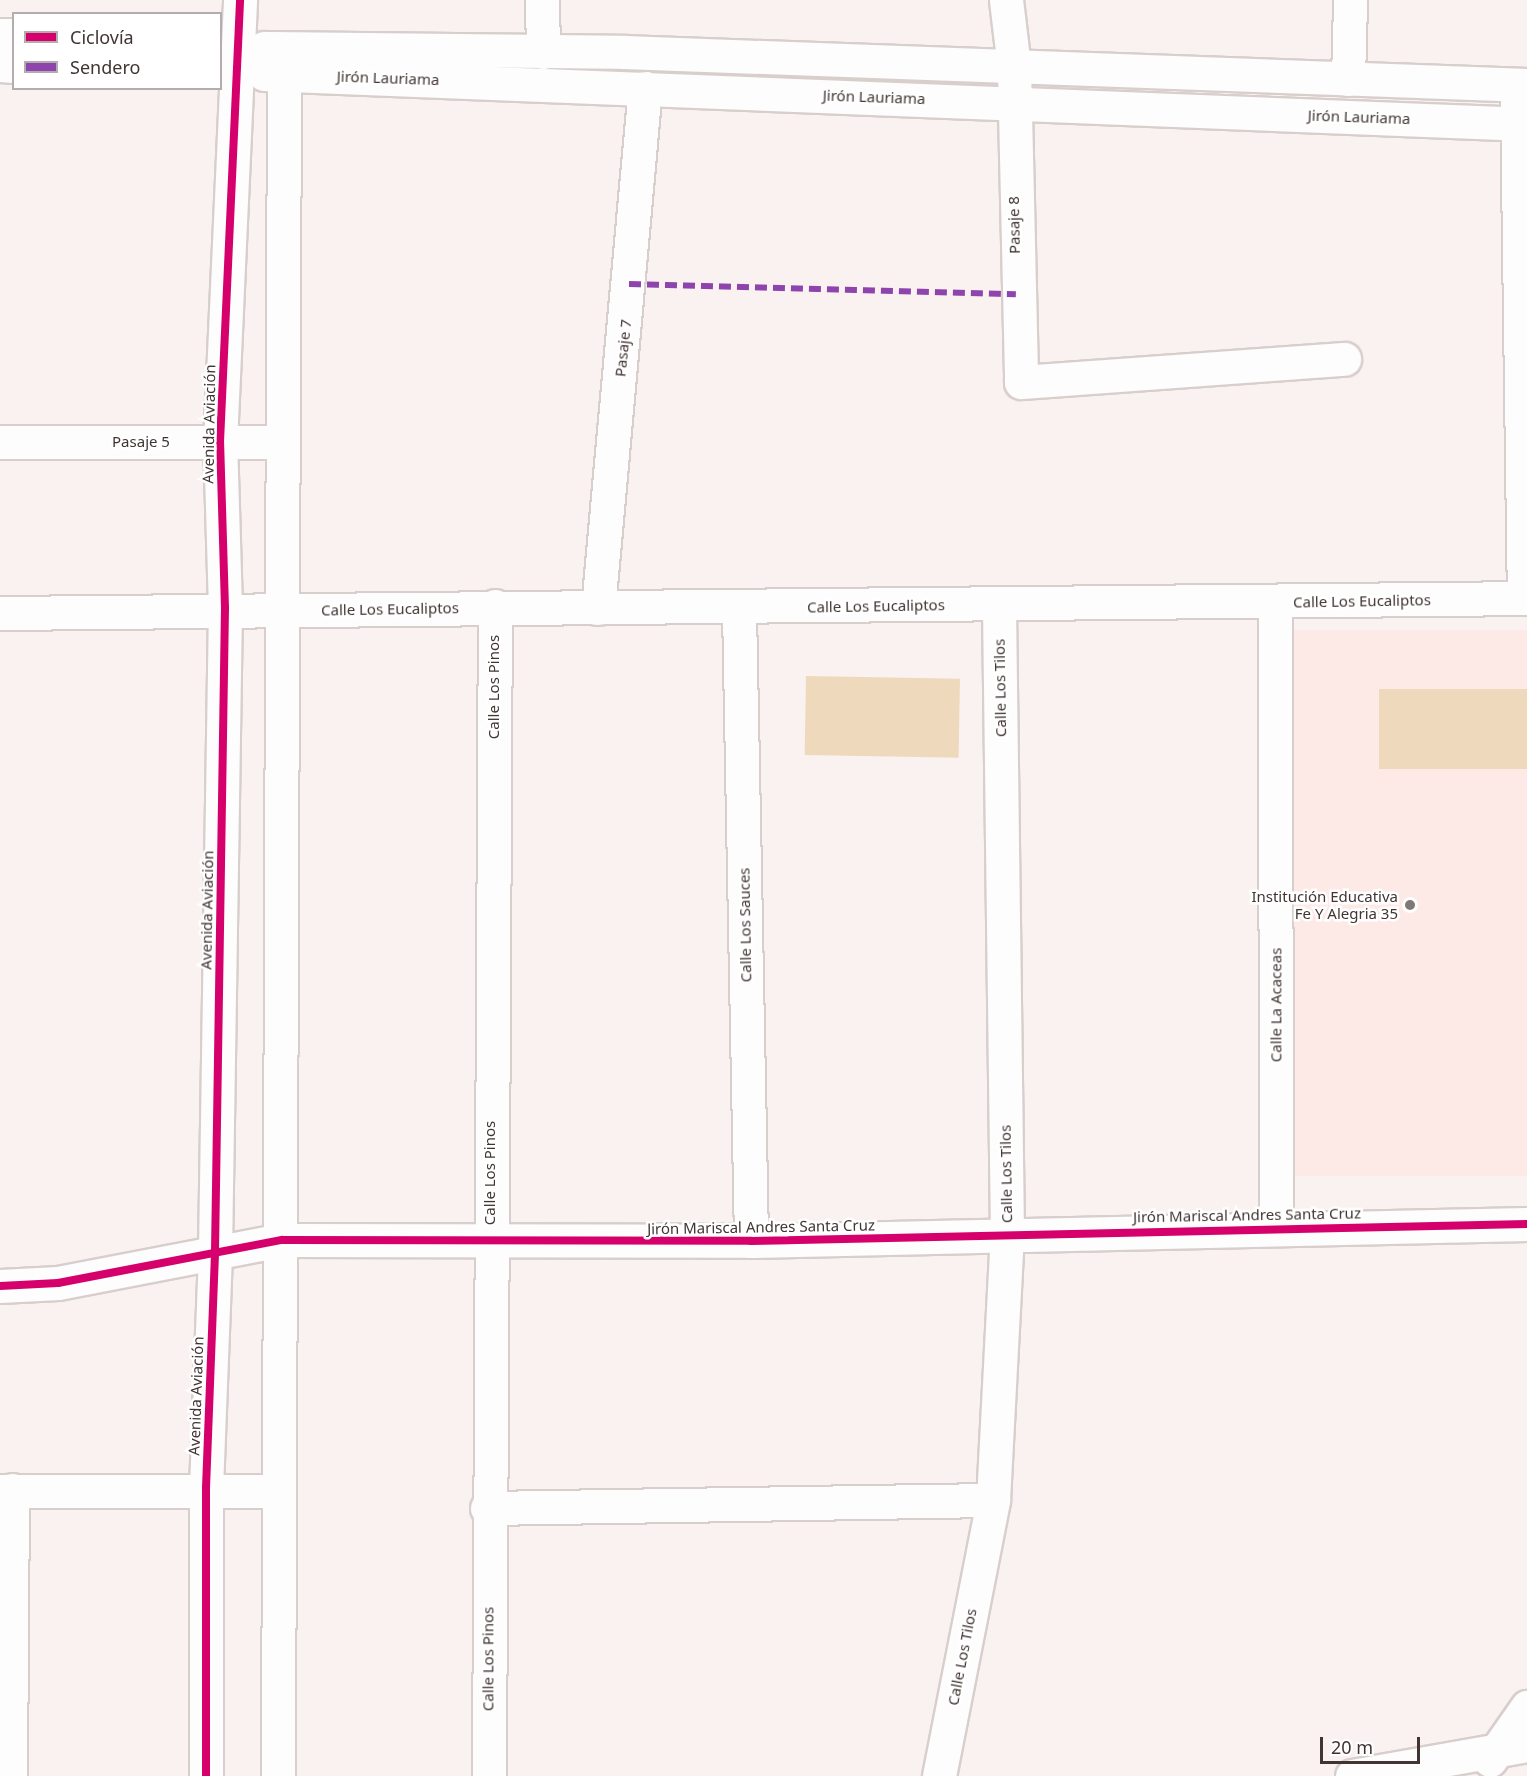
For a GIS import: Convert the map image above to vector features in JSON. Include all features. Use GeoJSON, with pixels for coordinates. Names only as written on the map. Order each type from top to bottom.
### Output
{"type":"FeatureCollection","features":[{"type":"Feature","properties":{"kind":"street","name":"Avenida Aviación"},"geometry":{"type":"LineString","coordinates":[[206,1776],[206,1488],[215,1251],[225,608],[220,442],[230,58],[240,0]]}},
{"type":"Feature","properties":{"kind":"street"},"geometry":{"type":"LineString","coordinates":[[542,0],[543,52]]}},
{"type":"Feature","properties":{"kind":"street","name":"Pasaje 8"},"geometry":{"type":"LineString","coordinates":[[1006,0],[1014,67],[1012,102],[1022,382],[1344,359]]}},
{"type":"Feature","properties":{"kind":"street"},"geometry":{"type":"LineString","coordinates":[[1348,79],[1350,0]]}},
{"type":"Feature","properties":{"kind":"street","name":"Jirón Lauriama"},"geometry":{"type":"LineString","coordinates":[[284,63],[543,52],[1522,85]]}},
{"type":"Feature","properties":{"kind":"street","name":"Jirón Lauriama"},"geometry":{"type":"LineString","coordinates":[[230,58],[645,88],[1521,123]]}},
{"type":"Feature","properties":{"kind":"street"},"geometry":{"type":"LineString","coordinates":[[278,1776],[278,1491],[282,1240],[284,63]]}},
{"type":"Feature","properties":{"kind":"street"},"geometry":{"type":"LineString","coordinates":[[1522,85],[1526,598]]}},
{"type":"Feature","properties":{"kind":"street","name":"Pasaje 7"},"geometry":{"type":"LineString","coordinates":[[598,608],[645,88]]}},
{"type":"Feature","properties":{"kind":"street","name":"Pasaje 5"},"geometry":{"type":"LineString","coordinates":[[0,442],[282,442]]}},
{"type":"Feature","properties":{"kind":"street","name":"Calle Los Eucaliptos"},"geometry":{"type":"LineString","coordinates":[[0,613],[225,608],[282,611],[495,606],[739,609],[999,603],[1275,603],[1526,598]]}},
{"type":"Feature","properties":{"kind":"street","name":"Calle Los Tilos"},"geometry":{"type":"LineString","coordinates":[[939,1776],[993,1500],[1007,1235],[999,603]]}},
{"type":"Feature","properties":{"kind":"street","name":"Calle La Acaceas"},"geometry":{"type":"LineString","coordinates":[[1275,603],[1276,1226]]}},
{"type":"Feature","properties":{"kind":"street","name":"Calle Los Pinos"},"geometry":{"type":"LineString","coordinates":[[489,1776],[487,1508],[495,606]]}},
{"type":"Feature","properties":{"kind":"street","name":"Calle Los Sauces"},"geometry":{"type":"LineString","coordinates":[[739,609],[751,1241]]}},
{"type":"Feature","properties":{"kind":"street","name":"Jirón Mariscal Andres Santa Cruz"},"geometry":{"type":"LineString","coordinates":[[0,1286],[58,1283],[215,1251],[282,1240],[490,1244],[751,1241],[1276,1226],[1527,1224]]}},
{"type":"Feature","properties":{"kind":"street"},"geometry":{"type":"LineString","coordinates":[[10,1776],[6,1491],[206,1488],[278,1491]]}},
{"type":"Feature","properties":{"kind":"street"},"geometry":{"type":"LineString","coordinates":[[487,1508],[993,1500]]}},
{"type":"Feature","properties":{"kind":"street"},"geometry":{"type":"LineString","coordinates":[[1486,1765],[1527,1707]]}},
{"type":"Feature","properties":{"kind":"street"},"geometry":{"type":"LineString","coordinates":[[1352,1776],[1486,1765],[1527,1745]]}},
{"type":"Feature","properties":{"kind":"shaded area","name":"Institución Educativa Fe Y Alegria 35"},"geometry":{"type":"Polygon","coordinates":[[[1290,630],[1527,630],[1527,1176],[1290,1176],[1290,630]]]}},
{"type":"Feature","properties":{"kind":"shaded area"},"geometry":{"type":"Polygon","coordinates":[[[806,676],[960,679],[959,758],[805,755],[806,676]]]}},
{"type":"Feature","properties":{"kind":"shaded area"},"geometry":{"type":"Polygon","coordinates":[[[1379,689],[1527,689],[1527,769],[1379,769],[1379,689]]]}},
{"type":"Feature","properties":{"kind":"marked path"},"geometry":{"type":"LineString","coordinates":[[629,284],[1016,294]]}},
{"type":"Feature","properties":{"kind":"cycle path"},"geometry":{"type":"LineString","coordinates":[[206,1776],[206,1488],[215,1251],[225,608],[220,442],[240,0]]}},
{"type":"Feature","properties":{"kind":"cycle path"},"geometry":{"type":"LineString","coordinates":[[0,1286],[58,1283],[282,1240],[751,1241],[1527,1224]]}},
{"type":"Feature","properties":{"kind":"place","name":"Institución Educativa Fe Y Alegria 35"},"geometry":{"type":"Point","coordinates":[1410,905]}}]}
